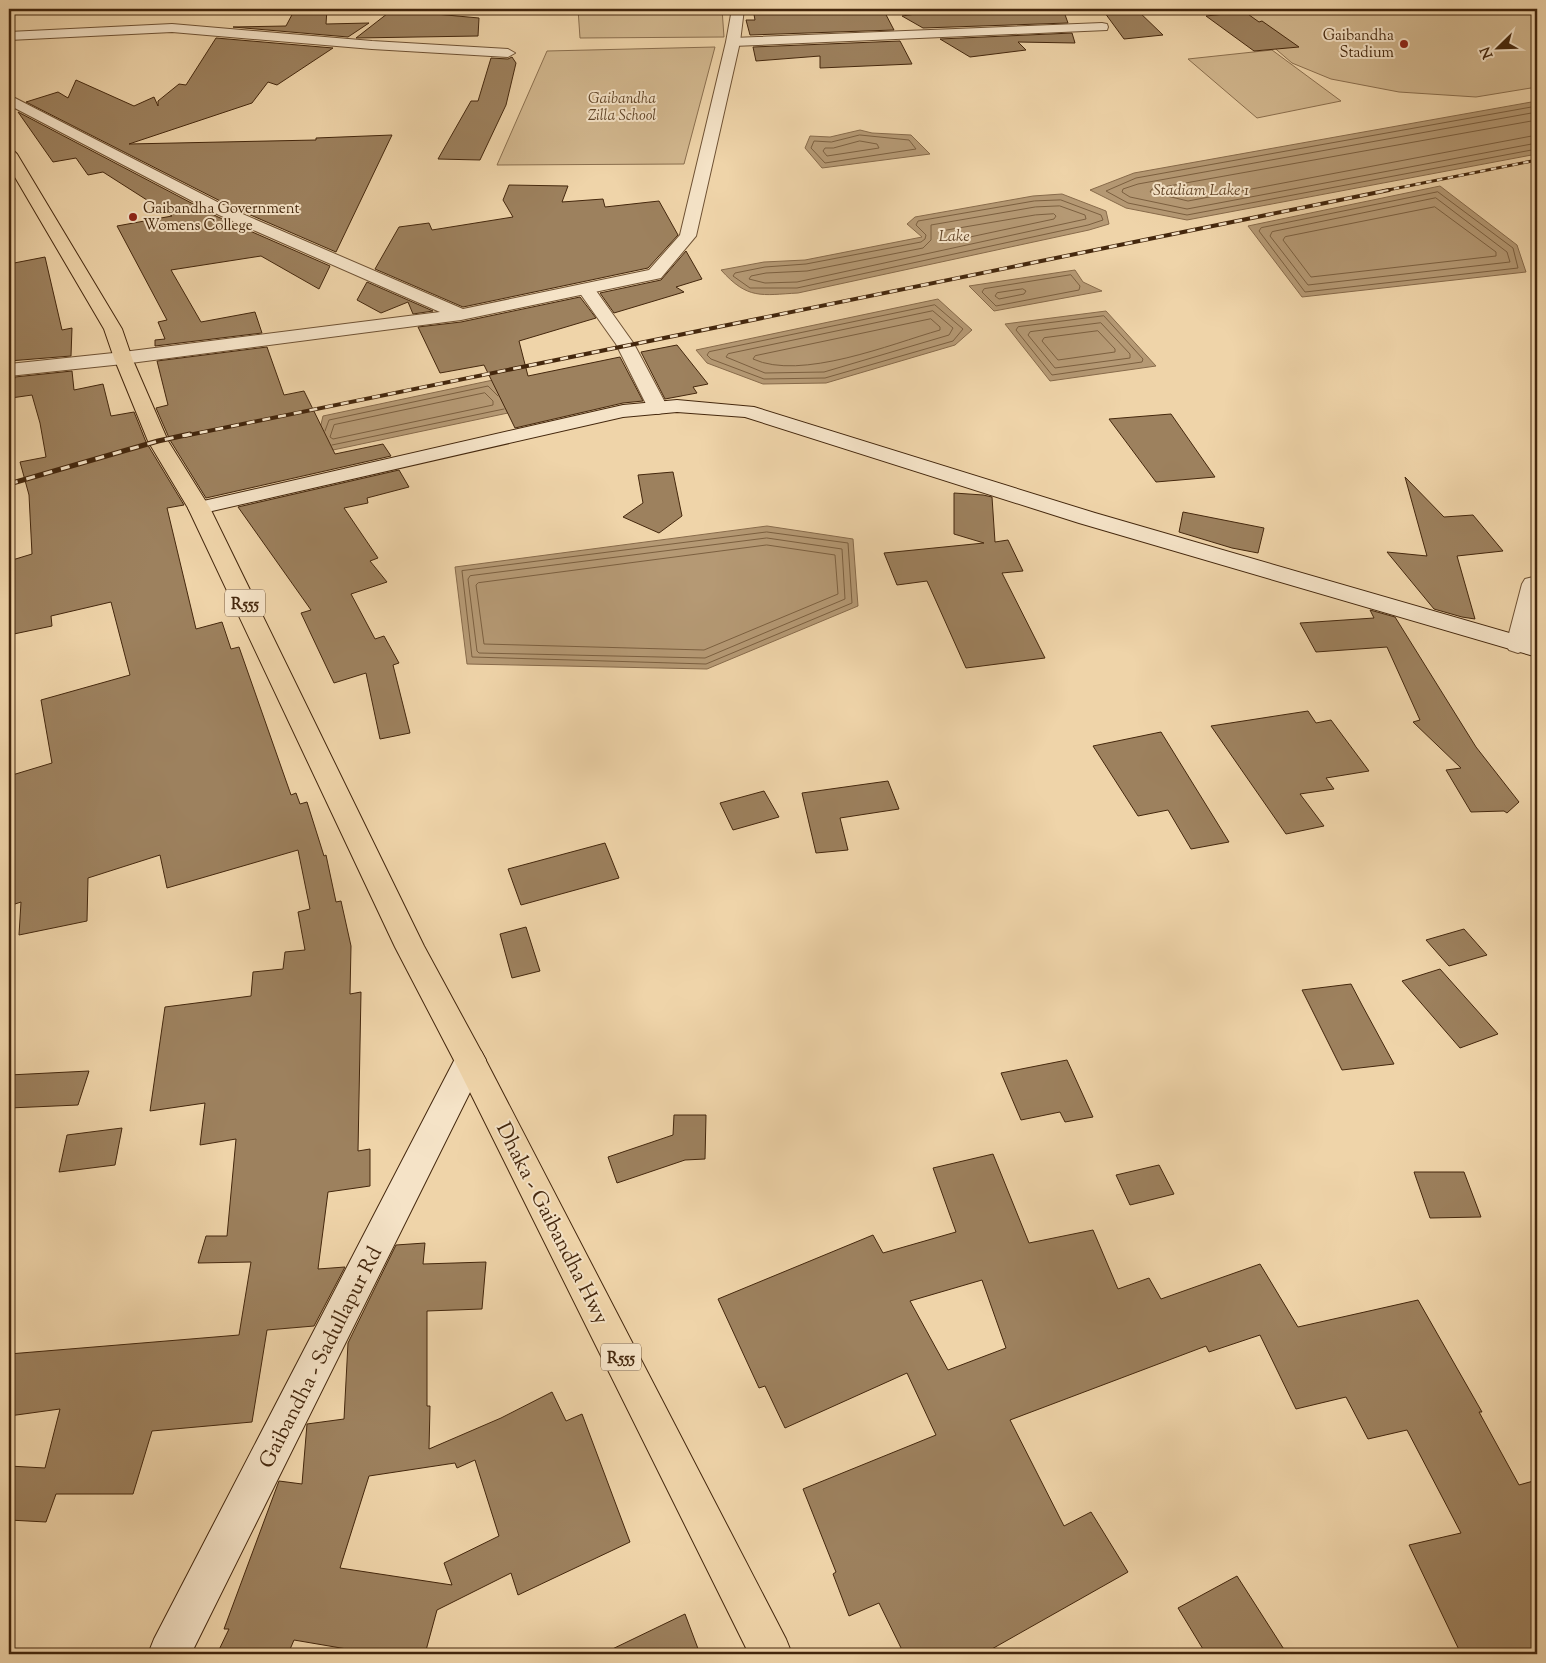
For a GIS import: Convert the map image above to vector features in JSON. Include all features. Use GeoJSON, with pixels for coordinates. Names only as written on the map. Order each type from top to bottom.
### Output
{"type":"FeatureCollection","features":[{"type":"Feature","properties":{"kind":"main road","name":"R555"},"geometry":{"type":"LineString","coordinates":[[9,154],[113,329],[123,358],[158,441],[199,508],[410,947],[470,1060]]}},
{"type":"Feature","properties":{"kind":"main road","name":"Dhaka - Gaibandha Hwy"},"geometry":{"type":"LineString","coordinates":[[470,1060],[771,1654]]}},
{"type":"Feature","properties":{"kind":"street"},"geometry":{"type":"LineString","coordinates":[[9,370],[123,358],[462,315],[654,274],[688,236],[733,42],[738,9]]}},
{"type":"Feature","properties":{"kind":"street"},"geometry":{"type":"LineString","coordinates":[[172,28],[187,15]]}},
{"type":"Feature","properties":{"kind":"street"},"geometry":{"type":"LineString","coordinates":[[733,42],[1102,27]]}},
{"type":"Feature","properties":{"kind":"street"},"geometry":{"type":"LineString","coordinates":[[9,36],[172,28],[508,53]]}},
{"type":"Feature","properties":{"kind":"street"},"geometry":{"type":"LineString","coordinates":[[9,99],[225,212],[462,315]]}},
{"type":"Feature","properties":{"kind":"street"},"geometry":{"type":"LineString","coordinates":[[586,289],[625,344],[658,408]]}},
{"type":"Feature","properties":{"kind":"street"},"geometry":{"type":"LineString","coordinates":[[199,508],[623,412],[677,406],[747,411],[1087,518],[1527,647],[1532,584],[1537,583]]}},
{"type":"Feature","properties":{"kind":"street","name":"Gaibandha - Sadullapur Rd"},"geometry":{"type":"LineString","coordinates":[[169,1654],[470,1060]]}},
{"type":"Feature","properties":{"kind":"green space"},"geometry":{"type":"Polygon","coordinates":[[[578,9],[722,9],[724,37],[580,38],[578,9]]]}},
{"type":"Feature","properties":{"kind":"green space","name":"Gaibandha Stadium"},"geometry":{"type":"Polygon","coordinates":[[[1245,9],[1537,9],[1537,87],[1476,97],[1399,92],[1331,79],[1292,63],[1249,26],[1245,9]]]}},
{"type":"Feature","properties":{"kind":"green space","name":"Gaibandha Zilla School"},"geometry":{"type":"Polygon","coordinates":[[[715,47],[684,164],[497,165],[547,51],[715,47]]]}},
{"type":"Feature","properties":{"kind":"green space"},"geometry":{"type":"Polygon","coordinates":[[[1272,50],[1341,101],[1257,118],[1188,59],[1272,50]]]}},
{"type":"Feature","properties":{"kind":"water","name":"Stadiam Lake 1"},"geometry":{"type":"Polygon","coordinates":[[[1537,101],[1537,154],[1187,220],[1126,208],[1090,190],[1134,173],[1537,101]]]}},
{"type":"Feature","properties":{"kind":"water"},"geometry":{"type":"Polygon","coordinates":[[[860,130],[872,133],[911,135],[930,154],[822,168],[805,148],[810,136],[830,137],[860,130]]]}},
{"type":"Feature","properties":{"kind":"water"},"geometry":{"type":"Polygon","coordinates":[[[1440,186],[1517,245],[1526,272],[1302,297],[1248,226],[1440,186]]]}},
{"type":"Feature","properties":{"kind":"water","name":"Lake"},"geometry":{"type":"Polygon","coordinates":[[[1062,194],[1106,211],[1109,224],[1089,230],[798,293],[756,294],[739,287],[721,270],[764,262],[805,260],[922,237],[907,224],[915,217],[1033,196],[1062,194]]]}},
{"type":"Feature","properties":{"kind":"water"},"geometry":{"type":"Polygon","coordinates":[[[1075,270],[1083,282],[1102,291],[994,311],[969,286],[1075,270]]]}},
{"type":"Feature","properties":{"kind":"water"},"geometry":{"type":"Polygon","coordinates":[[[938,299],[972,330],[955,345],[826,383],[763,384],[707,363],[696,350],[938,299]]]}},
{"type":"Feature","properties":{"kind":"water"},"geometry":{"type":"Polygon","coordinates":[[[1106,311],[1156,366],[1050,381],[1005,324],[1106,311]]]}},
{"type":"Feature","properties":{"kind":"water"},"geometry":{"type":"Polygon","coordinates":[[[493,380],[508,413],[314,454],[323,416],[493,380]]]}},
{"type":"Feature","properties":{"kind":"water"},"geometry":{"type":"Polygon","coordinates":[[[767,526],[853,539],[858,606],[707,669],[467,664],[455,567],[767,526]]]}},
{"type":"Feature","properties":{"kind":"building"},"geometry":{"type":"Polygon","coordinates":[[[295,9],[327,9],[326,24],[369,23],[348,37],[233,27],[286,26],[295,9]]]}},
{"type":"Feature","properties":{"kind":"building"},"geometry":{"type":"Polygon","coordinates":[[[753,9],[883,9],[894,30],[750,35],[746,20],[755,20],[753,9]]]}},
{"type":"Feature","properties":{"kind":"building"},"geometry":{"type":"Polygon","coordinates":[[[951,9],[1063,9],[1068,23],[923,28],[902,16],[951,9]]]}},
{"type":"Feature","properties":{"kind":"building"},"geometry":{"type":"Polygon","coordinates":[[[1102,9],[1136,9],[1163,35],[1124,39],[1102,9]]]}},
{"type":"Feature","properties":{"kind":"building"},"geometry":{"type":"Polygon","coordinates":[[[392,10],[479,18],[478,36],[356,38],[392,10]]]}},
{"type":"Feature","properties":{"kind":"building"},"geometry":{"type":"Polygon","coordinates":[[[1245,12],[1259,22],[1262,21],[1299,47],[1254,51],[1206,16],[1245,12]]]}},
{"type":"Feature","properties":{"kind":"building"},"geometry":{"type":"Polygon","coordinates":[[[1072,33],[1075,43],[1018,42],[1026,50],[970,57],[940,39],[1072,33]]]}},
{"type":"Feature","properties":{"kind":"building"},"geometry":{"type":"Polygon","coordinates":[[[216,38],[333,48],[277,85],[268,82],[252,103],[129,144],[316,140],[316,138],[392,135],[336,252],[232,207],[26,102],[58,92],[68,98],[76,80],[134,106],[154,97],[158,106],[158,101],[179,84],[186,85],[216,38]]]}},
{"type":"Feature","properties":{"kind":"building"},"geometry":{"type":"Polygon","coordinates":[[[900,41],[912,64],[820,68],[820,56],[756,61],[753,47],[900,41]]]}},
{"type":"Feature","properties":{"kind":"building"},"geometry":{"type":"Polygon","coordinates":[[[512,57],[516,63],[506,105],[480,160],[438,159],[471,101],[478,101],[491,58],[508,59],[512,57]]]}},
{"type":"Feature","properties":{"kind":"building"},"geometry":{"type":"Polygon","coordinates":[[[18,112],[218,217],[330,266],[319,289],[261,256],[171,270],[201,322],[255,312],[262,333],[155,346],[155,340],[165,339],[158,322],[167,320],[117,226],[172,216],[103,172],[88,175],[76,158],[53,162],[18,112]]]}},
{"type":"Feature","properties":{"kind":"building"},"geometry":{"type":"Polygon","coordinates":[[[509,185],[568,186],[562,202],[603,199],[605,207],[659,201],[678,235],[648,268],[463,307],[375,269],[399,227],[429,223],[432,230],[513,217],[503,200],[509,185]]]}},
{"type":"Feature","properties":{"kind":"building"},"geometry":{"type":"Polygon","coordinates":[[[686,251],[702,279],[676,287],[684,292],[614,313],[600,293],[661,280],[686,251]]]}},
{"type":"Feature","properties":{"kind":"building"},"geometry":{"type":"Polygon","coordinates":[[[45,257],[62,330],[72,328],[71,356],[9,361],[9,264],[45,257]]]}},
{"type":"Feature","properties":{"kind":"building"},"geometry":{"type":"Polygon","coordinates":[[[367,282],[433,311],[413,314],[408,302],[381,313],[357,300],[367,282]]]}},
{"type":"Feature","properties":{"kind":"building"},"geometry":{"type":"Polygon","coordinates":[[[580,297],[596,318],[519,341],[528,376],[620,357],[643,401],[623,403],[515,428],[484,365],[440,373],[418,327],[461,322],[580,297]]]}},
{"type":"Feature","properties":{"kind":"building"},"geometry":{"type":"Polygon","coordinates":[[[677,345],[708,384],[693,387],[697,393],[665,399],[641,352],[677,345]]]}},
{"type":"Feature","properties":{"kind":"building"},"geometry":{"type":"Polygon","coordinates":[[[267,347],[284,395],[304,391],[335,454],[383,444],[391,456],[206,498],[170,440],[156,408],[168,405],[157,361],[267,347]]]}},
{"type":"Feature","properties":{"kind":"building"},"geometry":{"type":"Polygon","coordinates":[[[72,371],[74,390],[103,384],[111,416],[134,412],[146,442],[184,505],[167,508],[196,629],[222,622],[231,649],[239,647],[291,795],[296,793],[300,804],[307,802],[324,856],[326,855],[336,902],[341,901],[351,946],[350,994],[361,992],[358,1151],[370,1149],[370,1186],[328,1192],[318,1269],[345,1267],[314,1326],[267,1330],[252,1422],[152,1431],[133,1494],[56,1494],[46,1522],[9,1520],[9,1466],[45,1468],[60,1409],[9,1416],[9,1354],[239,1335],[251,1262],[198,1263],[206,1236],[227,1236],[236,1139],[200,1145],[205,1103],[150,1111],[165,1007],[251,996],[253,972],[283,969],[285,952],[305,950],[298,912],[310,909],[298,850],[167,888],[160,855],[88,878],[87,921],[19,935],[21,902],[9,906],[9,776],[52,763],[41,700],[130,675],[111,602],[51,616],[52,626],[9,635],[9,561],[32,554],[29,495],[20,462],[46,457],[40,423],[32,395],[11,398],[15,377],[72,371]]]}},
{"type":"Feature","properties":{"kind":"building"},"geometry":{"type":"Polygon","coordinates":[[[1171,414],[1215,477],[1156,482],[1109,419],[1171,414]]]}},
{"type":"Feature","properties":{"kind":"building"},"geometry":{"type":"Polygon","coordinates":[[[399,470],[409,487],[367,498],[368,503],[344,508],[378,558],[370,561],[387,582],[351,594],[375,639],[384,636],[399,663],[393,665],[410,733],[380,739],[366,673],[334,683],[301,613],[311,610],[238,507],[399,470]]]}},
{"type":"Feature","properties":{"kind":"building"},"geometry":{"type":"Polygon","coordinates":[[[673,472],[682,516],[659,533],[623,517],[643,503],[638,475],[673,472]]]}},
{"type":"Feature","properties":{"kind":"building"},"geometry":{"type":"Polygon","coordinates":[[[1405,477],[1444,517],[1473,515],[1503,551],[1457,556],[1475,619],[1434,609],[1387,552],[1427,556],[1405,477]]]}},
{"type":"Feature","properties":{"kind":"building"},"geometry":{"type":"Polygon","coordinates":[[[954,493],[992,497],[995,542],[1008,540],[1023,571],[1002,573],[1045,658],[966,668],[927,581],[897,585],[884,553],[984,543],[954,534],[954,493]]]}},
{"type":"Feature","properties":{"kind":"building"},"geometry":{"type":"Polygon","coordinates":[[[1183,512],[1264,528],[1258,553],[1232,548],[1179,532],[1183,512]]]}},
{"type":"Feature","properties":{"kind":"building"},"geometry":{"type":"Polygon","coordinates":[[[1370,610],[1395,617],[1476,747],[1519,802],[1507,813],[1504,811],[1471,812],[1446,770],[1461,768],[1413,722],[1420,720],[1387,647],[1316,652],[1300,623],[1374,618],[1370,610]]]}},
{"type":"Feature","properties":{"kind":"building"},"geometry":{"type":"Polygon","coordinates":[[[1308,711],[1316,723],[1331,720],[1369,771],[1326,778],[1334,789],[1300,794],[1324,826],[1286,834],[1211,726],[1308,711]]]}},
{"type":"Feature","properties":{"kind":"building"},"geometry":{"type":"Polygon","coordinates":[[[1161,732],[1229,842],[1191,849],[1168,810],[1138,816],[1093,746],[1161,732]]]}},
{"type":"Feature","properties":{"kind":"building"},"geometry":{"type":"Polygon","coordinates":[[[888,781],[899,809],[840,818],[848,850],[816,853],[802,793],[888,781]]]}},
{"type":"Feature","properties":{"kind":"building"},"geometry":{"type":"Polygon","coordinates":[[[764,791],[779,817],[733,830],[720,803],[764,791]]]}},
{"type":"Feature","properties":{"kind":"building"},"geometry":{"type":"Polygon","coordinates":[[[605,843],[619,878],[521,905],[508,869],[605,843]]]}},
{"type":"Feature","properties":{"kind":"building"},"geometry":{"type":"Polygon","coordinates":[[[526,927],[540,971],[512,978],[500,934],[526,927]]]}},
{"type":"Feature","properties":{"kind":"building"},"geometry":{"type":"Polygon","coordinates":[[[1464,929],[1487,955],[1449,966],[1426,940],[1464,929]]]}},
{"type":"Feature","properties":{"kind":"building"},"geometry":{"type":"Polygon","coordinates":[[[1440,969],[1498,1034],[1460,1048],[1402,981],[1440,969]]]}},
{"type":"Feature","properties":{"kind":"building"},"geometry":{"type":"Polygon","coordinates":[[[1351,984],[1394,1064],[1342,1070],[1302,990],[1351,984]]]}},
{"type":"Feature","properties":{"kind":"building"},"geometry":{"type":"Polygon","coordinates":[[[1067,1060],[1093,1117],[1065,1122],[1060,1112],[1021,1120],[1001,1073],[1067,1060]]]}},
{"type":"Feature","properties":{"kind":"building"},"geometry":{"type":"Polygon","coordinates":[[[89,1071],[78,1105],[9,1108],[9,1075],[89,1071]]]}},
{"type":"Feature","properties":{"kind":"building"},"geometry":{"type":"Polygon","coordinates":[[[674,1115],[706,1115],[705,1159],[685,1160],[617,1183],[608,1157],[673,1135],[674,1115]]]}},
{"type":"Feature","properties":{"kind":"building"},"geometry":{"type":"Polygon","coordinates":[[[122,1128],[115,1165],[59,1172],[67,1135],[122,1128]]]}},
{"type":"Feature","properties":{"kind":"building"},"geometry":{"type":"Polygon","coordinates":[[[993,1154],[1029,1243],[1093,1230],[1118,1289],[1149,1278],[1161,1299],[1260,1264],[1298,1327],[1418,1300],[1482,1412],[1479,1412],[1519,1485],[1537,1480],[1537,1654],[1461,1654],[1409,1545],[1461,1533],[1407,1430],[1368,1439],[1346,1397],[1296,1409],[1260,1335],[1209,1352],[1206,1346],[1010,1420],[1064,1526],[1091,1512],[1128,1572],[983,1654],[904,1654],[879,1603],[849,1616],[833,1574],[836,1572],[803,1489],[936,1435],[907,1373],[785,1428],[765,1386],[759,1388],[718,1299],[873,1235],[883,1253],[956,1232],[933,1168],[993,1154]],[[982,1280],[910,1301],[948,1370],[1006,1348],[982,1280]]]}},
{"type":"Feature","properties":{"kind":"building"},"geometry":{"type":"Polygon","coordinates":[[[1159,1165],[1174,1194],[1130,1205],[1116,1175],[1159,1165]]]}},
{"type":"Feature","properties":{"kind":"building"},"geometry":{"type":"Polygon","coordinates":[[[1414,1172],[1464,1172],[1481,1217],[1430,1218],[1414,1172]]]}},
{"type":"Feature","properties":{"kind":"building"},"geometry":{"type":"Polygon","coordinates":[[[425,1243],[423,1264],[486,1262],[482,1309],[427,1311],[427,1406],[430,1406],[429,1449],[501,1418],[552,1392],[566,1421],[582,1414],[630,1542],[518,1595],[511,1573],[437,1610],[425,1654],[376,1654],[294,1640],[288,1654],[217,1654],[229,1629],[224,1629],[279,1481],[302,1484],[307,1424],[344,1419],[348,1343],[396,1245],[425,1243]],[[475,1460],[457,1468],[455,1463],[369,1476],[340,1568],[452,1585],[444,1563],[499,1536],[475,1460]]]}},
{"type":"Feature","properties":{"kind":"building"},"geometry":{"type":"Polygon","coordinates":[[[1237,1576],[1287,1654],[1206,1654],[1178,1608],[1237,1576]]]}},
{"type":"Feature","properties":{"kind":"building"},"geometry":{"type":"Polygon","coordinates":[[[685,1614],[700,1654],[602,1654],[685,1614]]]}},
{"type":"Feature","properties":{"kind":"railway"},"geometry":{"type":"LineString","coordinates":[[1383,191],[1537,160]]}},
{"type":"Feature","properties":{"kind":"railway"},"geometry":{"type":"LineString","coordinates":[[184,436],[1389,190]]}},
{"type":"Feature","properties":{"kind":"railway"},"geometry":{"type":"LineString","coordinates":[[9,484],[158,441],[190,434]]}},
{"type":"Feature","properties":{"kind":"place","name":"Gaibandha Stadium"},"geometry":{"type":"Point","coordinates":[1404,44]}},
{"type":"Feature","properties":{"kind":"place","name":"Gaibandha Government Womens College"},"geometry":{"type":"Point","coordinates":[133,217]}}]}
